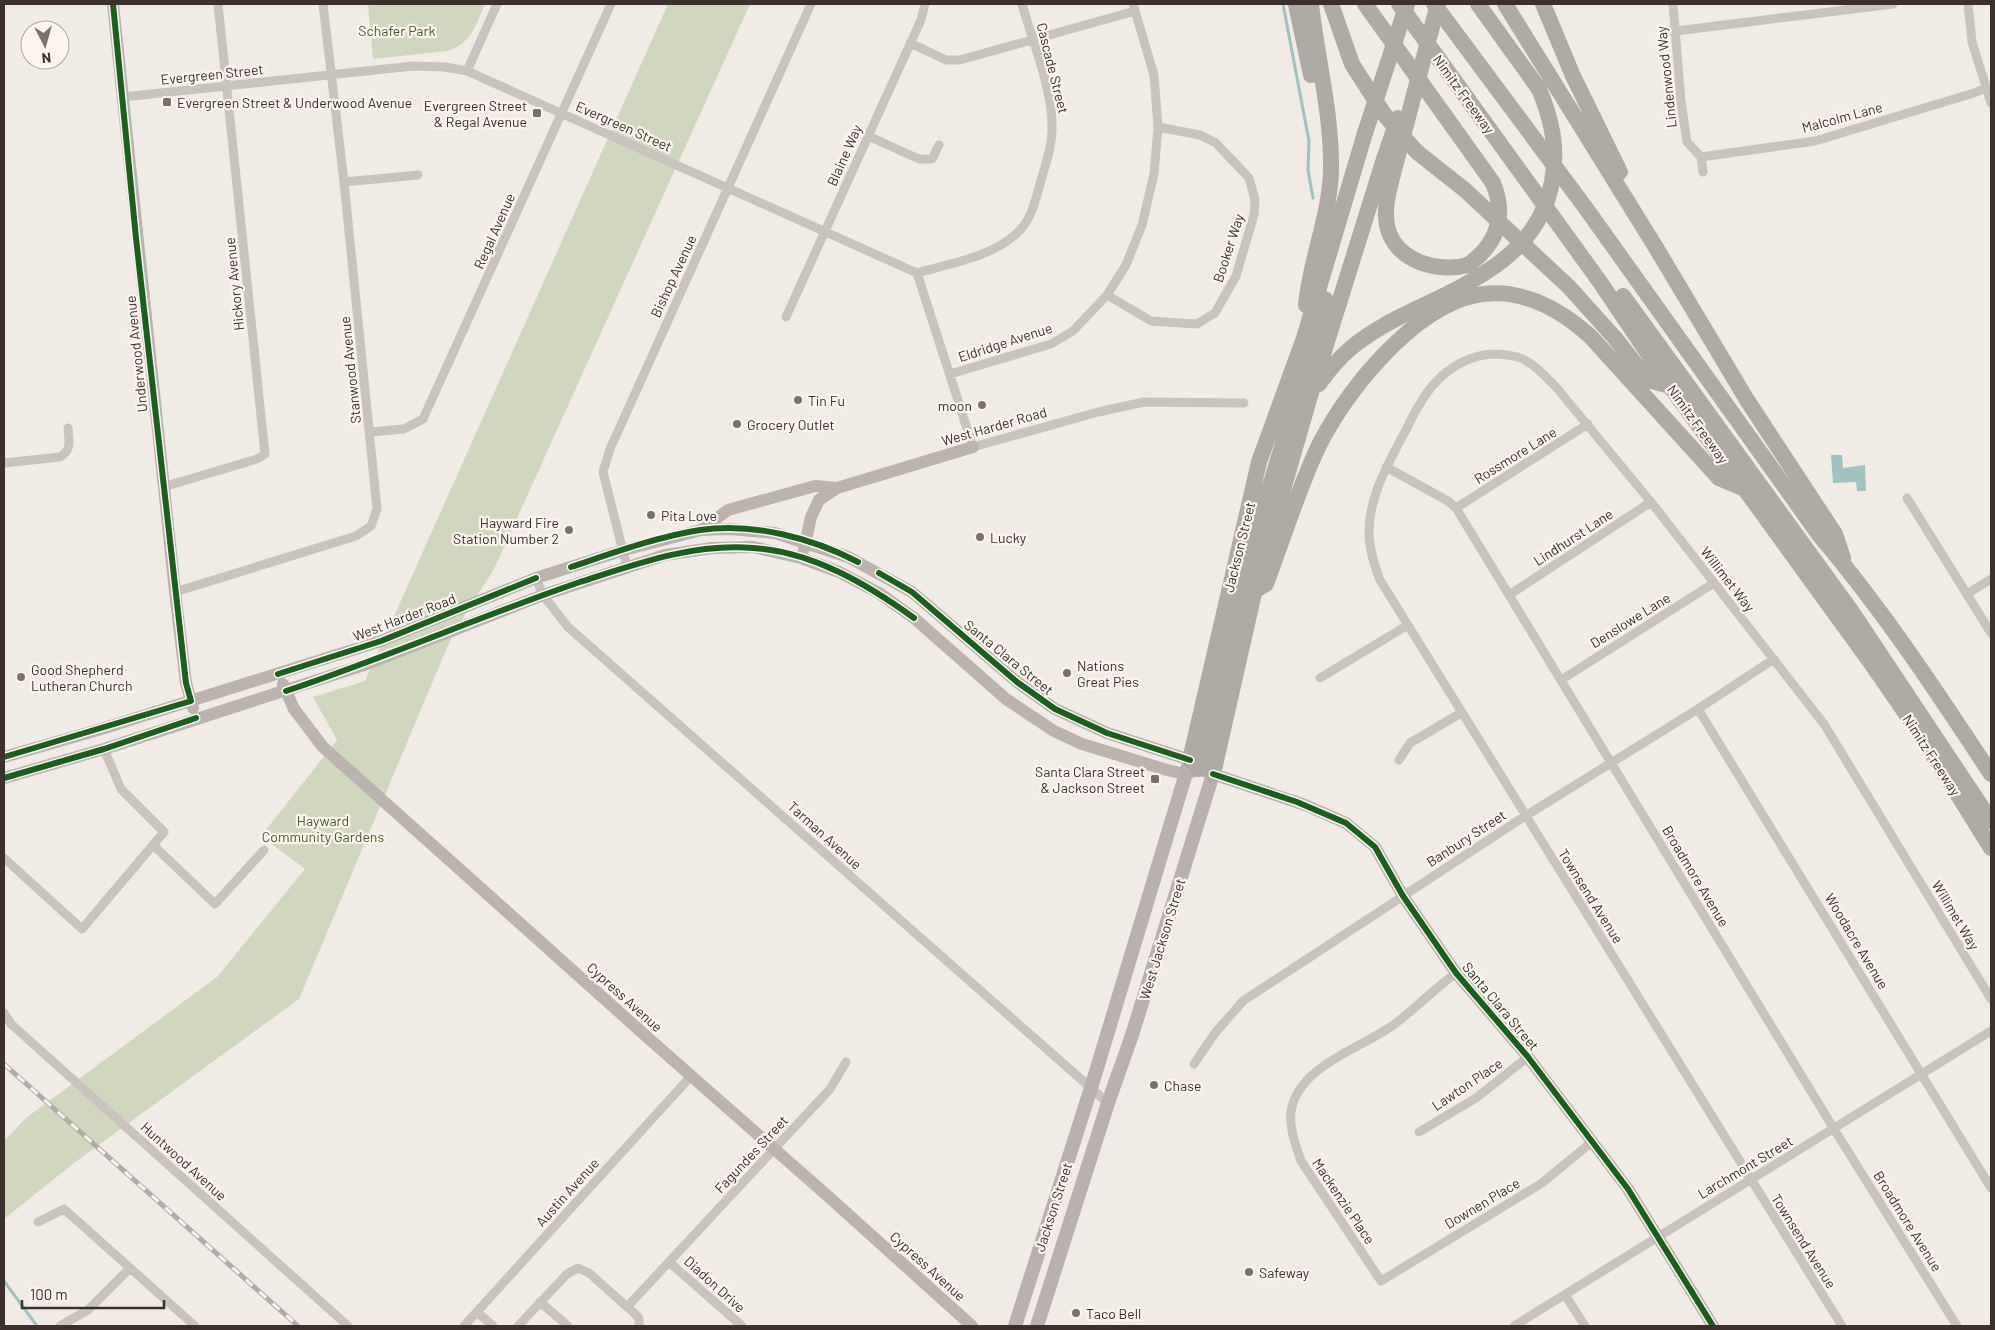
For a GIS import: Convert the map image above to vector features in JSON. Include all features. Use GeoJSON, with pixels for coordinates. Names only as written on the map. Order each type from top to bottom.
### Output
{"type":"FeatureCollection","features":[{"type":"Feature","properties":{"kind":"highway"},"geometry":{"type":"LineString","coordinates":[[1296,4],[1321,128],[1326,202]]}},
{"type":"Feature","properties":{"kind":"highway"},"geometry":{"type":"LineString","coordinates":[[1304,338],[1308,284],[1331,172],[1330,135],[1312,4]]}},
{"type":"Feature","properties":{"kind":"highway"},"geometry":{"type":"LineString","coordinates":[[1365,4],[1493,183],[1499,198],[1500,214],[1496,232],[1488,247],[1468,265],[1444,269],[1422,264],[1403,253],[1389,233],[1386,216],[1393,174],[1436,4]]}},
{"type":"Feature","properties":{"kind":"highway","name":"Nimitz Freeway"},"geometry":{"type":"LineString","coordinates":[[1399,4],[1600,282],[1670,386],[1743,488],[1872,663],[1922,737],[1991,848]]}},
{"type":"Feature","properties":{"kind":"highway"},"geometry":{"type":"LineString","coordinates":[[1304,338],[1406,4]]}},
{"type":"Feature","properties":{"kind":"highway"},"geometry":{"type":"LineString","coordinates":[[1413,4],[1852,612],[1991,821]]}},
{"type":"Feature","properties":{"kind":"highway","name":"Nimitz Freeway"},"geometry":{"type":"LineString","coordinates":[[1436,4],[1585,207],[1820,536],[1845,565],[1933,685],[1991,774]]}},
{"type":"Feature","properties":{"kind":"highway","name":"Jackson Street"},"geometry":{"type":"LineString","coordinates":[[1196,769],[1256,590],[1257,580],[1310,396],[1384,159],[1436,4]]}},
{"type":"Feature","properties":{"kind":"highway"},"geometry":{"type":"LineString","coordinates":[[1310,396],[1337,361],[1357,340],[1498,264],[1519,247],[1540,220],[1549,197],[1555,161],[1553,128],[1539,89],[1478,4]]}},
{"type":"Feature","properties":{"kind":"highway"},"geometry":{"type":"LineString","coordinates":[[1505,4],[1655,246],[1747,400],[1835,534],[1845,565]]}},
{"type":"Feature","properties":{"kind":"highway"},"geometry":{"type":"LineString","coordinates":[[1543,4],[1573,76],[1655,246]]}},
{"type":"Feature","properties":{"kind":"highway"},"geometry":{"type":"LineString","coordinates":[[1332,8],[1352,64],[1384,114],[1400,133],[1417,152],[1465,190],[1569,287],[1615,338],[1648,380],[1670,386]]}},
{"type":"Feature","properties":{"kind":"highway"},"geometry":{"type":"LineString","coordinates":[[1196,769],[1251,548],[1320,323],[1348,189]]}},
{"type":"Feature","properties":{"kind":"highway"},"geometry":{"type":"LineString","coordinates":[[1256,590],[1266,584],[1315,454],[1356,386],[1377,361],[1416,326],[1461,300],[1478,295],[1508,295],[1537,301],[1572,320],[1658,410],[1719,478],[1743,488]]}},
{"type":"Feature","properties":{"kind":"highway","name":"Jackson Street"},"geometry":{"type":"LineString","coordinates":[[1196,769],[1260,462],[1304,338]]}},
{"type":"Feature","properties":{"kind":"highway"},"geometry":{"type":"LineString","coordinates":[[1820,536],[1823,557],[1881,638],[1991,804]]}},
{"type":"Feature","properties":{"kind":"main road","name":"Underwood Avenue"},"geometry":{"type":"LineString","coordinates":[[113,4],[175,592],[186,683],[196,718]]}},
{"type":"Feature","properties":{"kind":"main road","name":"West Harder Road"},"geometry":{"type":"LineString","coordinates":[[801,558],[811,517],[819,500],[837,488],[973,447]]}},
{"type":"Feature","properties":{"kind":"main road"},"geometry":{"type":"LineString","coordinates":[[701,530],[728,510],[815,486],[837,488]]}},
{"type":"Feature","properties":{"kind":"main road","name":"Santa Clara Street"},"geometry":{"type":"LineString","coordinates":[[624,550],[701,530],[753,530],[775,533],[848,557],[912,592],[1019,683],[1055,709],[1107,733],[1196,769],[1297,802],[1346,822],[1375,847],[1403,896],[1456,972],[1528,1057],[1628,1189],[1713,1326]]}},
{"type":"Feature","properties":{"kind":"main road","name":"Santa Clara Street"},"geometry":{"type":"LineString","coordinates":[[627,567],[665,555],[712,548],[753,548],[801,558],[839,572],[879,593],[914,618],[1006,699],[1054,730],[1082,744],[1196,769]]}},
{"type":"Feature","properties":{"kind":"main road","name":"West Harder Road"},"geometry":{"type":"LineString","coordinates":[[4,757],[381,641],[536,578],[624,550]]}},
{"type":"Feature","properties":{"kind":"main road"},"geometry":{"type":"LineString","coordinates":[[587,562],[592,578]]}},
{"type":"Feature","properties":{"kind":"main road"},"geometry":{"type":"LineString","coordinates":[[4,778],[104,749],[367,664],[543,595],[627,567]]}},
{"type":"Feature","properties":{"kind":"main road","name":"Cypress Avenue"},"geometry":{"type":"LineString","coordinates":[[278,674],[305,726],[323,747],[972,1326]]}},
{"type":"Feature","properties":{"kind":"main road","name":"West Jackson Street"},"geometry":{"type":"LineString","coordinates":[[1091,1088],[1196,769]]}},
{"type":"Feature","properties":{"kind":"main road","name":"West Jackson Street"},"geometry":{"type":"LineString","coordinates":[[1108,1103],[1132,1035],[1196,769]]}},
{"type":"Feature","properties":{"kind":"main road","name":"Jackson Street"},"geometry":{"type":"LineString","coordinates":[[1015,1326],[1091,1088]]}},
{"type":"Feature","properties":{"kind":"main road","name":"Jackson Street"},"geometry":{"type":"LineString","coordinates":[[1037,1326],[1108,1103]]}},
{"type":"Feature","properties":{"kind":"street","name":"Hickory Avenue"},"geometry":{"type":"LineString","coordinates":[[163,487],[257,459],[265,454],[218,4]]}},
{"type":"Feature","properties":{"kind":"street","name":"Stanwood Avenue"},"geometry":{"type":"LineString","coordinates":[[175,592],[356,536],[371,526],[377,509],[344,182],[323,4]]}},
{"type":"Feature","properties":{"kind":"street"},"geometry":{"type":"LineString","coordinates":[[467,71],[497,4]]}},
{"type":"Feature","properties":{"kind":"street","name":"Regal Avenue"},"geometry":{"type":"LineString","coordinates":[[370,432],[404,429],[423,419],[611,4]]}},
{"type":"Feature","properties":{"kind":"street","name":"Bishop Avenue"},"geometry":{"type":"LineString","coordinates":[[627,567],[603,472],[610,449],[811,4]]}},
{"type":"Feature","properties":{"kind":"street","name":"Blaine Way"},"geometry":{"type":"LineString","coordinates":[[786,317],[910,43],[925,4]]}},
{"type":"Feature","properties":{"kind":"street","name":"Cascade Street"},"geometry":{"type":"LineString","coordinates":[[917,273],[991,249],[1015,235],[1026,222],[1035,204],[1051,145],[1051,106],[1022,4]]}},
{"type":"Feature","properties":{"kind":"street","name":"Lindenwood Way"},"geometry":{"type":"LineString","coordinates":[[1673,4],[1681,101],[1687,142],[1701,158]]}},
{"type":"Feature","properties":{"kind":"street"},"geometry":{"type":"LineString","coordinates":[[1676,31],[1893,4]]}},
{"type":"Feature","properties":{"kind":"street"},"geometry":{"type":"LineString","coordinates":[[1968,4],[1972,42],[1991,103]]}},
{"type":"Feature","properties":{"kind":"street"},"geometry":{"type":"LineString","coordinates":[[910,43],[946,60],[960,60],[1134,8]]}},
{"type":"Feature","properties":{"kind":"street","name":"Eldridge Avenue"},"geometry":{"type":"LineString","coordinates":[[950,374],[1051,344],[1073,331],[1107,295],[1126,265],[1142,225],[1154,174],[1158,127],[1154,75],[1134,8]]}},
{"type":"Feature","properties":{"kind":"street","name":"Evergreen Street"},"geometry":{"type":"LineString","coordinates":[[123,98],[421,66],[446,67],[467,71],[917,273]]}},
{"type":"Feature","properties":{"kind":"street","name":"Malcolm Lane"},"geometry":{"type":"LineString","coordinates":[[1701,158],[1815,141],[1974,93],[1987,87]]}},
{"type":"Feature","properties":{"kind":"street","name":"Booker Way"},"geometry":{"type":"LineString","coordinates":[[1107,295],[1151,321],[1197,324],[1215,313],[1236,276],[1254,215],[1255,200],[1249,178],[1216,143],[1200,135],[1158,127]]}},
{"type":"Feature","properties":{"kind":"street"},"geometry":{"type":"LineString","coordinates":[[868,136],[919,159],[932,159],[939,145]]}},
{"type":"Feature","properties":{"kind":"street"},"geometry":{"type":"LineString","coordinates":[[1701,158],[1702,172]]}},
{"type":"Feature","properties":{"kind":"street"},"geometry":{"type":"LineString","coordinates":[[344,182],[418,175]]}},
{"type":"Feature","properties":{"kind":"street"},"geometry":{"type":"LineString","coordinates":[[917,273],[973,447]]}},
{"type":"Feature","properties":{"kind":"street","name":"Willimet Way"},"geometry":{"type":"LineString","coordinates":[[1386,467],[1421,400],[1440,378],[1465,359],[1494,353],[1518,357],[1540,371],[1588,424],[1651,502],[1824,724],[1991,999]]}},
{"type":"Feature","properties":{"kind":"street","name":"West Harder Road"},"geometry":{"type":"LineString","coordinates":[[973,447],[1098,412],[1144,402],[1244,403]]}},
{"type":"Feature","properties":{"kind":"street","name":"Rossmore Lane"},"geometry":{"type":"LineString","coordinates":[[1456,508],[1588,424]]}},
{"type":"Feature","properties":{"kind":"street"},"geometry":{"type":"LineString","coordinates":[[4,463],[60,457],[66,454],[70,446],[68,428]]}},
{"type":"Feature","properties":{"kind":"street","name":"Broadmore Avenue"},"geometry":{"type":"LineString","coordinates":[[1386,467],[1448,501],[1456,508],[1834,1129],[1957,1326]]}},
{"type":"Feature","properties":{"kind":"street","name":"Townsend Avenue"},"geometry":{"type":"LineString","coordinates":[[1386,467],[1373,502],[1369,531],[1371,555],[1380,580],[1750,1181],[1842,1326]]}},
{"type":"Feature","properties":{"kind":"street"},"geometry":{"type":"LineString","coordinates":[[1907,498],[1991,633]]}},
{"type":"Feature","properties":{"kind":"street","name":"Lindhurst Lane"},"geometry":{"type":"LineString","coordinates":[[1509,595],[1651,502]]}},
{"type":"Feature","properties":{"kind":"street","name":"Tarman Avenue"},"geometry":{"type":"LineString","coordinates":[[536,578],[543,595],[568,627],[1108,1103]]}},
{"type":"Feature","properties":{"kind":"street"},"geometry":{"type":"LineString","coordinates":[[1967,594],[1991,579]]}},
{"type":"Feature","properties":{"kind":"street","name":"Denslowe Lane"},"geometry":{"type":"LineString","coordinates":[[1561,680],[1714,583]]}},
{"type":"Feature","properties":{"kind":"street"},"geometry":{"type":"LineString","coordinates":[[1320,678],[1408,625]]}},
{"type":"Feature","properties":{"kind":"street","name":"Banbury Street"},"geometry":{"type":"LineString","coordinates":[[1194,1064],[1215,1034],[1243,1001],[1525,816],[1698,709],[1774,659]]}},
{"type":"Feature","properties":{"kind":"street","name":"Woodacre Avenue"},"geometry":{"type":"LineString","coordinates":[[1698,709],[1991,1188]]}},
{"type":"Feature","properties":{"kind":"street"},"geometry":{"type":"LineString","coordinates":[[1399,760],[1410,743],[1461,713]]}},
{"type":"Feature","properties":{"kind":"street"},"geometry":{"type":"LineString","coordinates":[[4,858],[82,929],[164,832],[121,789],[104,749]]}},
{"type":"Feature","properties":{"kind":"street"},"geometry":{"type":"LineString","coordinates":[[153,845],[216,904],[264,850]]}},
{"type":"Feature","properties":{"kind":"street","name":"Mackenzie Place"},"geometry":{"type":"LineString","coordinates":[[1381,1281],[1301,1161],[1293,1138],[1291,1112],[1300,1091],[1312,1073],[1391,1026],[1456,972]]}},
{"type":"Feature","properties":{"kind":"street","name":"Huntwood Avenue"},"geometry":{"type":"LineString","coordinates":[[4,1013],[11,1024],[348,1326]]}},
{"type":"Feature","properties":{"kind":"street","name":"Larchmont Street"},"geometry":{"type":"LineString","coordinates":[[1514,1326],[1991,1031]]}},
{"type":"Feature","properties":{"kind":"street","name":"Lawton Place"},"geometry":{"type":"LineString","coordinates":[[1419,1132],[1476,1098],[1528,1057]]}},
{"type":"Feature","properties":{"kind":"street","name":"Fagundes Street"},"geometry":{"type":"LineString","coordinates":[[628,1307],[830,1089],[846,1062]]}},
{"type":"Feature","properties":{"kind":"street","name":"Austin Avenue"},"geometry":{"type":"LineString","coordinates":[[470,1324],[477,1312],[691,1076]]}},
{"type":"Feature","properties":{"kind":"street","name":"Downen Place"},"geometry":{"type":"LineString","coordinates":[[1381,1281],[1542,1183],[1593,1141]]}},
{"type":"Feature","properties":{"kind":"street"},"geometry":{"type":"LineString","coordinates":[[38,1222],[64,1209],[195,1326]]}},
{"type":"Feature","properties":{"kind":"street","name":"Diadon Drive"},"geometry":{"type":"LineString","coordinates":[[669,1262],[742,1326]]}},
{"type":"Feature","properties":{"kind":"street"},"geometry":{"type":"LineString","coordinates":[[60,1326],[88,1310],[130,1268]]}},
{"type":"Feature","properties":{"kind":"street"},"geometry":{"type":"LineString","coordinates":[[518,1326],[567,1274],[578,1268],[589,1273],[628,1307],[639,1318],[639,1326]]}},
{"type":"Feature","properties":{"kind":"street"},"geometry":{"type":"LineString","coordinates":[[1565,1295],[1585,1326]]}},
{"type":"Feature","properties":{"kind":"street"},"geometry":{"type":"LineString","coordinates":[[540,1302],[568,1326]]}},
{"type":"Feature","properties":{"kind":"street"},"geometry":{"type":"LineString","coordinates":[[477,1312],[493,1326]]}},
{"type":"Feature","properties":{"kind":"green space","name":"Schafer Park"},"geometry":{"type":"Polygon","coordinates":[[[368,4],[485,4],[472,33],[462,44],[455,48],[447,51],[373,59],[368,4]]]}},
{"type":"Feature","properties":{"kind":"green space","name":"Hayward Community Gardens"},"geometry":{"type":"Polygon","coordinates":[[[668,4],[750,4],[494,569],[456,629],[446,650],[299,999],[74,1163],[4,1219],[4,1141],[26,1118],[217,977],[305,869],[261,836],[337,740],[313,697],[365,681],[668,4]]]}},
{"type":"Feature","properties":{"kind":"water"},"geometry":{"type":"Polygon","coordinates":[[[1831,455],[1842,455],[1843,468],[1865,465],[1866,491],[1857,491],[1856,482],[1833,483],[1831,455]]]}},
{"type":"Feature","properties":{"kind":"waterway"},"geometry":{"type":"LineString","coordinates":[[1283,4],[1309,141],[1308,170],[1313,198]]}},
{"type":"Feature","properties":{"kind":"waterway"},"geometry":{"type":"LineString","coordinates":[[4,1281],[37,1326]]}},
{"type":"Feature","properties":{"kind":"railway"},"geometry":{"type":"LineString","coordinates":[[4,1064],[298,1326]]}},
{"type":"Feature","properties":{"kind":"cycle path"},"geometry":{"type":"LineString","coordinates":[[4,757],[191,701],[186,683],[136,238],[113,4]]}},
{"type":"Feature","properties":{"kind":"cycle path"},"geometry":{"type":"LineString","coordinates":[[571,567],[667,537],[720,528],[761,530],[802,539],[858,562]]}},
{"type":"Feature","properties":{"kind":"cycle path"},"geometry":{"type":"LineString","coordinates":[[286,691],[580,582],[665,556],[709,549],[753,548],[797,556],[818,563],[858,582],[914,618]]}},
{"type":"Feature","properties":{"kind":"cycle path"},"geometry":{"type":"LineString","coordinates":[[879,573],[912,592],[1017,682],[1055,709],[1107,733],[1190,760]]}},
{"type":"Feature","properties":{"kind":"cycle path"},"geometry":{"type":"LineString","coordinates":[[278,674],[381,641],[536,578]]}},
{"type":"Feature","properties":{"kind":"cycle path"},"geometry":{"type":"LineString","coordinates":[[4,778],[104,749],[196,718]]}},
{"type":"Feature","properties":{"kind":"cycle path"},"geometry":{"type":"LineString","coordinates":[[1213,774],[1297,802],[1346,823],[1375,847],[1403,896],[1456,973],[1528,1057],[1628,1189],[1713,1326]]}},
{"type":"Feature","properties":{"kind":"place","name":"Evergreen Street & Underwood Avenue"},"geometry":{"type":"Point","coordinates":[167,102]}},
{"type":"Feature","properties":{"kind":"place","name":"Evergreen Street & Regal Avenue"},"geometry":{"type":"Point","coordinates":[537,113]}},
{"type":"Feature","properties":{"kind":"place","name":"Tin Fu"},"geometry":{"type":"Point","coordinates":[798,400]}},
{"type":"Feature","properties":{"kind":"place","name":"moon"},"geometry":{"type":"Point","coordinates":[982,405]}},
{"type":"Feature","properties":{"kind":"place","name":"Grocery Outlet"},"geometry":{"type":"Point","coordinates":[737,424]}},
{"type":"Feature","properties":{"kind":"place","name":"Pita Love"},"geometry":{"type":"Point","coordinates":[651,515]}},
{"type":"Feature","properties":{"kind":"place","name":"Hayward Fire Station Number 2"},"geometry":{"type":"Point","coordinates":[569,530]}},
{"type":"Feature","properties":{"kind":"place","name":"Lucky"},"geometry":{"type":"Point","coordinates":[980,537]}},
{"type":"Feature","properties":{"kind":"place","name":"Nations Great Pies"},"geometry":{"type":"Point","coordinates":[1067,673]}},
{"type":"Feature","properties":{"kind":"place","name":"Good Shepherd Lutheran Church"},"geometry":{"type":"Point","coordinates":[21,677]}},
{"type":"Feature","properties":{"kind":"place","name":"Santa Clara Street & Jackson Street"},"geometry":{"type":"Point","coordinates":[1155,779]}},
{"type":"Feature","properties":{"kind":"place","name":"Chase"},"geometry":{"type":"Point","coordinates":[1154,1085]}},
{"type":"Feature","properties":{"kind":"place","name":"Safeway"},"geometry":{"type":"Point","coordinates":[1249,1272]}},
{"type":"Feature","properties":{"kind":"place","name":"Taco Bell"},"geometry":{"type":"Point","coordinates":[1076,1313]}}]}
